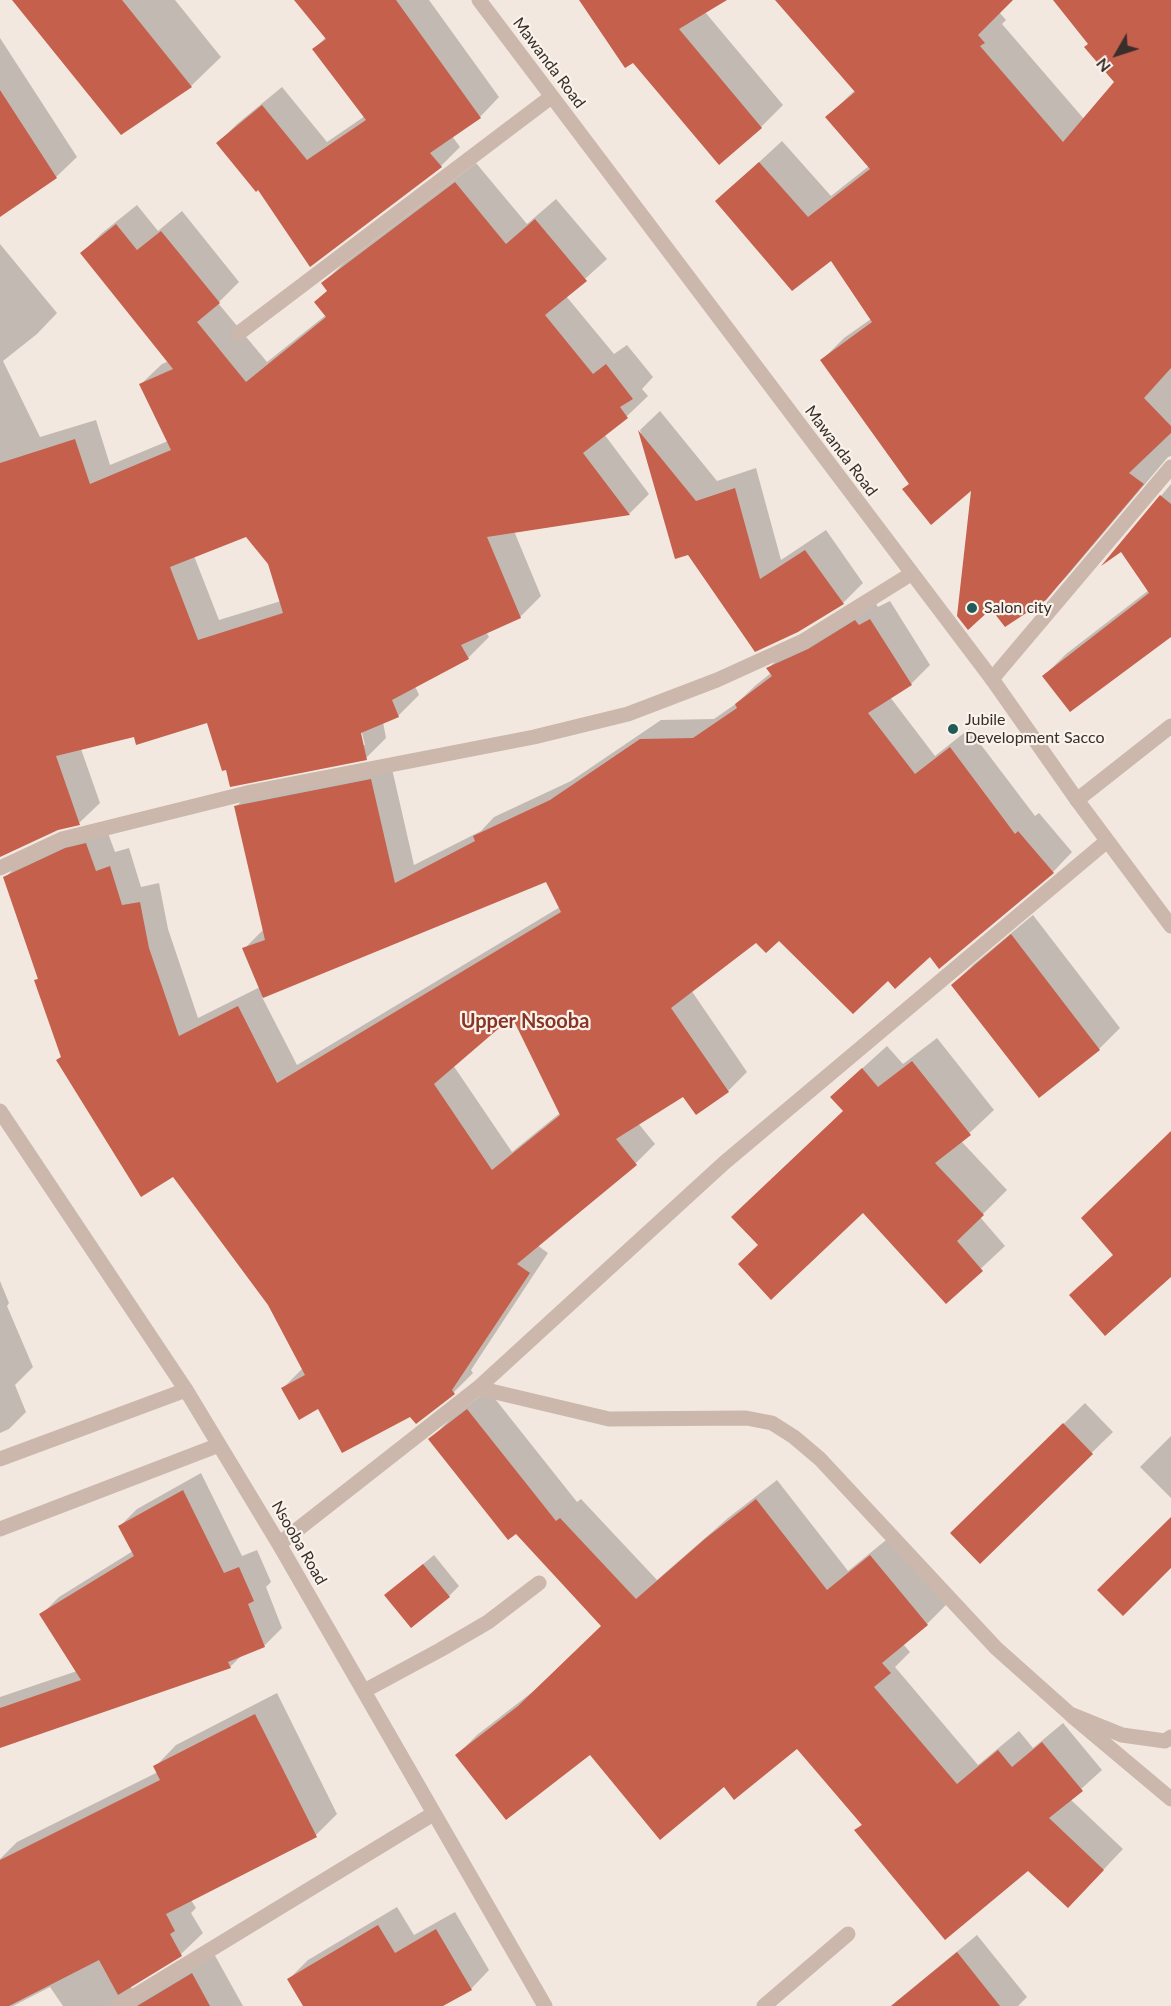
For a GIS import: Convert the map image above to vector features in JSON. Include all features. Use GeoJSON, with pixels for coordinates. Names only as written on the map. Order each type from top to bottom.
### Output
{"type":"FeatureCollection","features":[{"type":"Feature","properties":{"kind":"street","name":"Mawanda Road"},"geometry":{"type":"LineString","coordinates":[[479,0],[992,679],[1077,800],[1171,926]]}},
{"type":"Feature","properties":{"kind":"street"},"geometry":{"type":"LineString","coordinates":[[239,333],[551,97]]}},
{"type":"Feature","properties":{"kind":"street"},"geometry":{"type":"LineString","coordinates":[[992,679],[1171,467]]}},
{"type":"Feature","properties":{"kind":"street"},"geometry":{"type":"LineString","coordinates":[[0,868],[62,840],[240,795],[534,737],[628,714],[717,680],[803,641],[911,574]]}},
{"type":"Feature","properties":{"kind":"street"},"geometry":{"type":"LineString","coordinates":[[1077,800],[1171,726]]}},
{"type":"Feature","properties":{"kind":"street"},"geometry":{"type":"LineString","coordinates":[[279,1544],[478,1389],[724,1163],[1107,841]]}},
{"type":"Feature","properties":{"kind":"street","name":"Nsooba Road"},"geometry":{"type":"LineString","coordinates":[[0,1111],[186,1390],[279,1544],[545,2006]]}},
{"type":"Feature","properties":{"kind":"street"},"geometry":{"type":"LineString","coordinates":[[478,1389],[609,1419],[746,1418],[772,1423],[794,1437],[820,1459],[996,1648],[1171,1800]]}},
{"type":"Feature","properties":{"kind":"street"},"geometry":{"type":"LineString","coordinates":[[0,1459],[186,1390]]}},
{"type":"Feature","properties":{"kind":"street"},"geometry":{"type":"LineString","coordinates":[[0,1529],[219,1445]]}},
{"type":"Feature","properties":{"kind":"street"},"geometry":{"type":"LineString","coordinates":[[364,1691],[488,1622],[539,1583]]}},
{"type":"Feature","properties":{"kind":"street"},"geometry":{"type":"LineString","coordinates":[[1070,1714],[1122,1735],[1165,1741],[1171,1737]]}},
{"type":"Feature","properties":{"kind":"street"},"geometry":{"type":"LineString","coordinates":[[118,2006],[433,1814]]}},
{"type":"Feature","properties":{"kind":"street"},"geometry":{"type":"LineString","coordinates":[[764,2006],[848,1934]]}},
{"type":"Feature","properties":{"kind":"building"},"geometry":{"type":"Polygon","coordinates":[[[12,0],[122,0],[192,87],[121,135],[12,0]]]}},
{"type":"Feature","properties":{"kind":"building"},"geometry":{"type":"Polygon","coordinates":[[[294,0],[396,0],[481,118],[430,153],[442,167],[310,267],[258,190],[256,192],[216,143],[262,105],[307,160],[366,120],[312,49],[326,39],[294,0]]]}},
{"type":"Feature","properties":{"kind":"building"},"geometry":{"type":"Polygon","coordinates":[[[579,0],[727,0],[679,29],[762,128],[719,165],[633,63],[625,68],[579,0]]]}},
{"type":"Feature","properties":{"kind":"building"},"geometry":{"type":"Polygon","coordinates":[[[775,0],[1013,0],[978,35],[985,43],[980,46],[1063,142],[1114,82],[1084,47],[1088,44],[1053,0],[1171,0],[1171,368],[1144,398],[1171,426],[1171,433],[1129,473],[1144,484],[1046,600],[1005,627],[991,609],[968,630],[957,616],[971,491],[931,525],[902,489],[909,484],[820,360],[872,322],[831,261],[792,291],[715,201],[759,162],[808,217],[870,169],[825,117],[855,92],[775,0]]]}},
{"type":"Feature","properties":{"kind":"building"},"geometry":{"type":"Polygon","coordinates":[[[0,90],[57,178],[0,217],[0,90]]]}},
{"type":"Feature","properties":{"kind":"building"},"geometry":{"type":"Polygon","coordinates":[[[455,182],[506,244],[535,219],[587,281],[545,315],[593,374],[606,364],[633,399],[620,407],[628,418],[583,453],[630,515],[487,537],[521,618],[461,645],[469,659],[392,700],[399,717],[361,733],[367,760],[230,787],[226,770],[222,771],[207,723],[136,745],[134,737],[56,756],[80,825],[58,830],[0,857],[0,463],[75,439],[90,484],[171,450],[139,384],[173,369],[80,253],[116,224],[137,250],[161,231],[220,303],[197,322],[246,382],[326,317],[314,302],[327,291],[321,283],[455,182]],[[246,537],[170,567],[198,640],[283,613],[268,564],[246,537]]]}},
{"type":"Feature","properties":{"kind":"building"},"geometry":{"type":"Polygon","coordinates":[[[638,430],[696,501],[735,488],[760,579],[805,550],[844,604],[798,632],[755,652],[688,555],[675,559],[638,430]]]}},
{"type":"Feature","properties":{"kind":"building"},"geometry":{"type":"Polygon","coordinates":[[[1160,495],[1171,504],[1171,637],[1070,712],[1042,676],[1149,593],[1121,552],[1101,566],[1160,495]]]}},
{"type":"Feature","properties":{"kind":"building"},"geometry":{"type":"Polygon","coordinates":[[[870,619],[912,685],[868,713],[915,774],[950,747],[1015,834],[1018,831],[1054,873],[939,969],[930,957],[895,989],[888,981],[853,1014],[779,941],[766,953],[756,943],[671,1008],[729,1092],[696,1115],[683,1097],[616,1139],[637,1165],[517,1264],[530,1273],[452,1390],[455,1394],[416,1424],[410,1417],[342,1453],[318,1409],[299,1420],[281,1388],[305,1375],[268,1305],[173,1177],[141,1197],[56,1060],[61,1057],[34,980],[38,979],[3,877],[65,848],[86,843],[96,871],[110,866],[122,905],[140,902],[149,948],[179,1036],[238,1006],[277,1083],[561,912],[546,882],[263,998],[242,948],[265,940],[234,806],[371,779],[395,883],[475,841],[473,836],[550,800],[640,739],[693,738],[737,708],[735,704],[772,676],[766,668],[808,649],[855,620],[859,625],[870,619]],[[512,1017],[434,1084],[492,1170],[560,1115],[512,1017]]]}},
{"type":"Feature","properties":{"kind":"building"},"geometry":{"type":"Polygon","coordinates":[[[1011,934],[1100,1050],[1039,1098],[951,985],[1011,934]]]}},
{"type":"Feature","properties":{"kind":"building"},"geometry":{"type":"Polygon","coordinates":[[[912,1061],[971,1135],[935,1163],[984,1215],[957,1241],[983,1271],[946,1304],[863,1213],[771,1300],[738,1264],[758,1245],[731,1217],[843,1111],[830,1097],[862,1068],[878,1087],[912,1061]]]}},
{"type":"Feature","properties":{"kind":"building"},"geometry":{"type":"Polygon","coordinates":[[[1171,1131],[1171,1277],[1105,1336],[1069,1295],[1113,1255],[1081,1218],[1171,1131]]]}},
{"type":"Feature","properties":{"kind":"building"},"geometry":{"type":"Polygon","coordinates":[[[467,1409],[556,1521],[560,1518],[636,1599],[706,1538],[756,1499],[827,1590],[870,1555],[928,1625],[882,1663],[891,1673],[874,1687],[957,1784],[998,1750],[1012,1767],[1042,1742],[1083,1791],[1049,1818],[1104,1870],[1068,1908],[1028,1871],[945,1940],[854,1830],[862,1825],[797,1749],[734,1800],[724,1787],[660,1840],[590,1755],[506,1820],[455,1755],[518,1706],[601,1626],[516,1534],[508,1540],[428,1439],[467,1409]]]}},
{"type":"Feature","properties":{"kind":"building"},"geometry":{"type":"Polygon","coordinates":[[[1063,1423],[1093,1454],[980,1564],[950,1533],[1063,1423]]]}},
{"type":"Feature","properties":{"kind":"building"},"geometry":{"type":"Polygon","coordinates":[[[183,1490],[224,1573],[239,1567],[254,1601],[248,1604],[265,1647],[228,1662],[231,1668],[0,1748],[0,1708],[81,1680],[39,1614],[134,1556],[118,1526],[183,1490]]]}},
{"type":"Feature","properties":{"kind":"building"},"geometry":{"type":"Polygon","coordinates":[[[1171,1517],[1171,1568],[1123,1616],[1097,1590],[1171,1517]]]}},
{"type":"Feature","properties":{"kind":"building"},"geometry":{"type":"Polygon","coordinates":[[[423,1564],[450,1597],[411,1628],[384,1595],[423,1564]]]}},
{"type":"Feature","properties":{"kind":"building"},"geometry":{"type":"Polygon","coordinates":[[[255,1714],[317,1837],[166,1914],[175,1931],[170,1934],[182,1956],[118,1995],[99,1960],[9,2006],[0,2006],[0,1860],[160,1780],[153,1766],[255,1714]]]}},
{"type":"Feature","properties":{"kind":"building"},"geometry":{"type":"Polygon","coordinates":[[[378,1925],[395,1953],[436,1929],[472,1990],[443,2006],[303,2006],[287,1979],[378,1925]]]}},
{"type":"Feature","properties":{"kind":"building"},"geometry":{"type":"Polygon","coordinates":[[[957,1952],[1000,2006],[891,2006],[957,1952]]]}},
{"type":"Feature","properties":{"kind":"building"},"geometry":{"type":"Polygon","coordinates":[[[192,1973],[210,2006],[137,2006],[192,1973]]]}},
{"type":"Feature","properties":{"kind":"place","name":"Salon city"},"geometry":{"type":"Point","coordinates":[972,608]}},
{"type":"Feature","properties":{"kind":"place","name":"Jubile Development Sacco"},"geometry":{"type":"Point","coordinates":[953,729]}},
{"type":"Feature","properties":{"kind":"district","name":"Upper Nsooba"},"geometry":{"type":"Point","coordinates":[525,1022]}}]}
